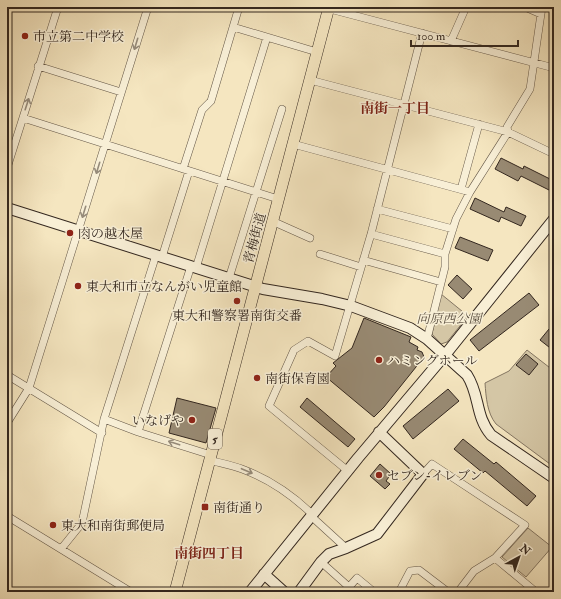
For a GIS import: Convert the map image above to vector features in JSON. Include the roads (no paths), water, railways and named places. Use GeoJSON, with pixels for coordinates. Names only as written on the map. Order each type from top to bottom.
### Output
{"type":"FeatureCollection","features":[{"type":"Feature","properties":{"kind":"main road","name":"青梅街道"},"geometry":{"type":"LineString","coordinates":[[175,592],[310,80],[327,7]]}},
{"type":"Feature","properties":{"kind":"street"},"geometry":{"type":"LineString","coordinates":[[7,168],[38,66],[58,7]]}},
{"type":"Feature","properties":{"kind":"street"},"geometry":{"type":"LineString","coordinates":[[7,423],[29,388],[148,7]]}},
{"type":"Feature","properties":{"kind":"street"},"geometry":{"type":"LineString","coordinates":[[61,549],[82,523],[104,418],[159,256],[186,170],[202,110],[211,101],[239,7]]}},
{"type":"Feature","properties":{"kind":"street"},"geometry":{"type":"LineString","coordinates":[[327,7],[554,68]]}},
{"type":"Feature","properties":{"kind":"street"},"geometry":{"type":"LineString","coordinates":[[451,41],[466,7]]}},
{"type":"Feature","properties":{"kind":"street"},"geometry":{"type":"LineString","coordinates":[[427,339],[445,267],[445,254],[456,219],[470,192],[508,132],[507,127],[530,89],[541,11],[525,7]]}},
{"type":"Feature","properties":{"kind":"street"},"geometry":{"type":"LineString","coordinates":[[233,27],[317,52]]}},
{"type":"Feature","properties":{"kind":"street"},"geometry":{"type":"LineString","coordinates":[[348,471],[269,406],[294,350],[308,341],[335,356],[371,234],[422,33]]}},
{"type":"Feature","properties":{"kind":"street"},"geometry":{"type":"LineString","coordinates":[[138,432],[222,181],[267,37]]}},
{"type":"Feature","properties":{"kind":"street"},"geometry":{"type":"LineString","coordinates":[[38,66],[121,92]]}},
{"type":"Feature","properties":{"kind":"street"},"geometry":{"type":"LineString","coordinates":[[310,80],[508,132],[554,154]]}},
{"type":"Feature","properties":{"kind":"street"},"geometry":{"type":"LineString","coordinates":[[228,278],[282,109]]}},
{"type":"Feature","properties":{"kind":"street"},"geometry":{"type":"LineString","coordinates":[[23,118],[278,199]]}},
{"type":"Feature","properties":{"kind":"street"},"geometry":{"type":"LineString","coordinates":[[461,189],[479,124]]}},
{"type":"Feature","properties":{"kind":"street"},"geometry":{"type":"LineString","coordinates":[[293,144],[470,192]]}},
{"type":"Feature","properties":{"kind":"street"},"geometry":{"type":"LineString","coordinates":[[7,208],[255,286],[351,306],[410,328],[427,339],[467,375],[472,382],[481,420],[487,431],[554,478]]}},
{"type":"Feature","properties":{"kind":"street"},"geometry":{"type":"LineString","coordinates":[[377,208],[453,229]]}},
{"type":"Feature","properties":{"kind":"street"},"geometry":{"type":"LineString","coordinates":[[250,592],[311,515],[445,355],[554,220]]}},
{"type":"Feature","properties":{"kind":"street"},"geometry":{"type":"LineString","coordinates":[[272,221],[310,238]]}},
{"type":"Feature","properties":{"kind":"street"},"geometry":{"type":"LineString","coordinates":[[544,232],[554,236]]}},
{"type":"Feature","properties":{"kind":"street"},"geometry":{"type":"LineString","coordinates":[[371,234],[445,254]]}},
{"type":"Feature","properties":{"kind":"street"},"geometry":{"type":"LineString","coordinates":[[320,254],[441,282]]}},
{"type":"Feature","properties":{"kind":"street"},"geometry":{"type":"LineString","coordinates":[[7,375],[102,433]]}},
{"type":"Feature","properties":{"kind":"street"},"geometry":{"type":"LineString","coordinates":[[104,418],[138,432],[244,470],[269,481],[284,490],[346,548]]}},
{"type":"Feature","properties":{"kind":"street"},"geometry":{"type":"LineString","coordinates":[[379,432],[423,474]]}},
{"type":"Feature","properties":{"kind":"street"},"geometry":{"type":"LineString","coordinates":[[299,592],[321,562],[329,554],[377,534],[432,464],[525,525],[495,558],[474,571],[458,592]]}},
{"type":"Feature","properties":{"kind":"street"},"geometry":{"type":"LineString","coordinates":[[7,516],[132,592]]}},
{"type":"Feature","properties":{"kind":"street"},"geometry":{"type":"LineString","coordinates":[[495,558],[536,592]]}},
{"type":"Feature","properties":{"kind":"street"},"geometry":{"type":"LineString","coordinates":[[321,562],[349,587],[357,578],[374,592]]}},
{"type":"Feature","properties":{"kind":"street"},"geometry":{"type":"LineString","coordinates":[[399,592],[410,571],[419,570],[448,592]]}},
{"type":"Feature","properties":{"kind":"street"},"geometry":{"type":"LineString","coordinates":[[264,574],[284,592]]}},
{"type":"Feature","properties":{"kind":"place","name":"市立第二中学校"},"geometry":{"type":"Point","coordinates":[25,36]}},
{"type":"Feature","properties":{"kind":"place","name":"肉の越木屋"},"geometry":{"type":"Point","coordinates":[70,233]}},
{"type":"Feature","properties":{"kind":"place","name":"東大和市立なんがい児童館"},"geometry":{"type":"Point","coordinates":[78,286]}},
{"type":"Feature","properties":{"kind":"place","name":"東大和警察署南街交番"},"geometry":{"type":"Point","coordinates":[237,301]}},
{"type":"Feature","properties":{"kind":"place","name":"ハミングホール"},"geometry":{"type":"Point","coordinates":[379,360]}},
{"type":"Feature","properties":{"kind":"place","name":"南街保育園"},"geometry":{"type":"Point","coordinates":[257,378]}},
{"type":"Feature","properties":{"kind":"place","name":"いなげや"},"geometry":{"type":"Point","coordinates":[192,420]}},
{"type":"Feature","properties":{"kind":"place","name":"セブン-イレブン"},"geometry":{"type":"Point","coordinates":[379,475]}},
{"type":"Feature","properties":{"kind":"place","name":"南街通り"},"geometry":{"type":"Point","coordinates":[205,507]}},
{"type":"Feature","properties":{"kind":"place","name":"東大和南街郵便局"},"geometry":{"type":"Point","coordinates":[53,525]}},
{"type":"Feature","properties":{"kind":"district","name":"南街一丁目"},"geometry":{"type":"Point","coordinates":[395,108]}},
{"type":"Feature","properties":{"kind":"district","name":"南街四丁目"},"geometry":{"type":"Point","coordinates":[209,553]}},
{"type":"Feature","properties":{"kind":"park label","name":"向原西公園"},"geometry":{"type":"Point","coordinates":[449,318]}}]}
